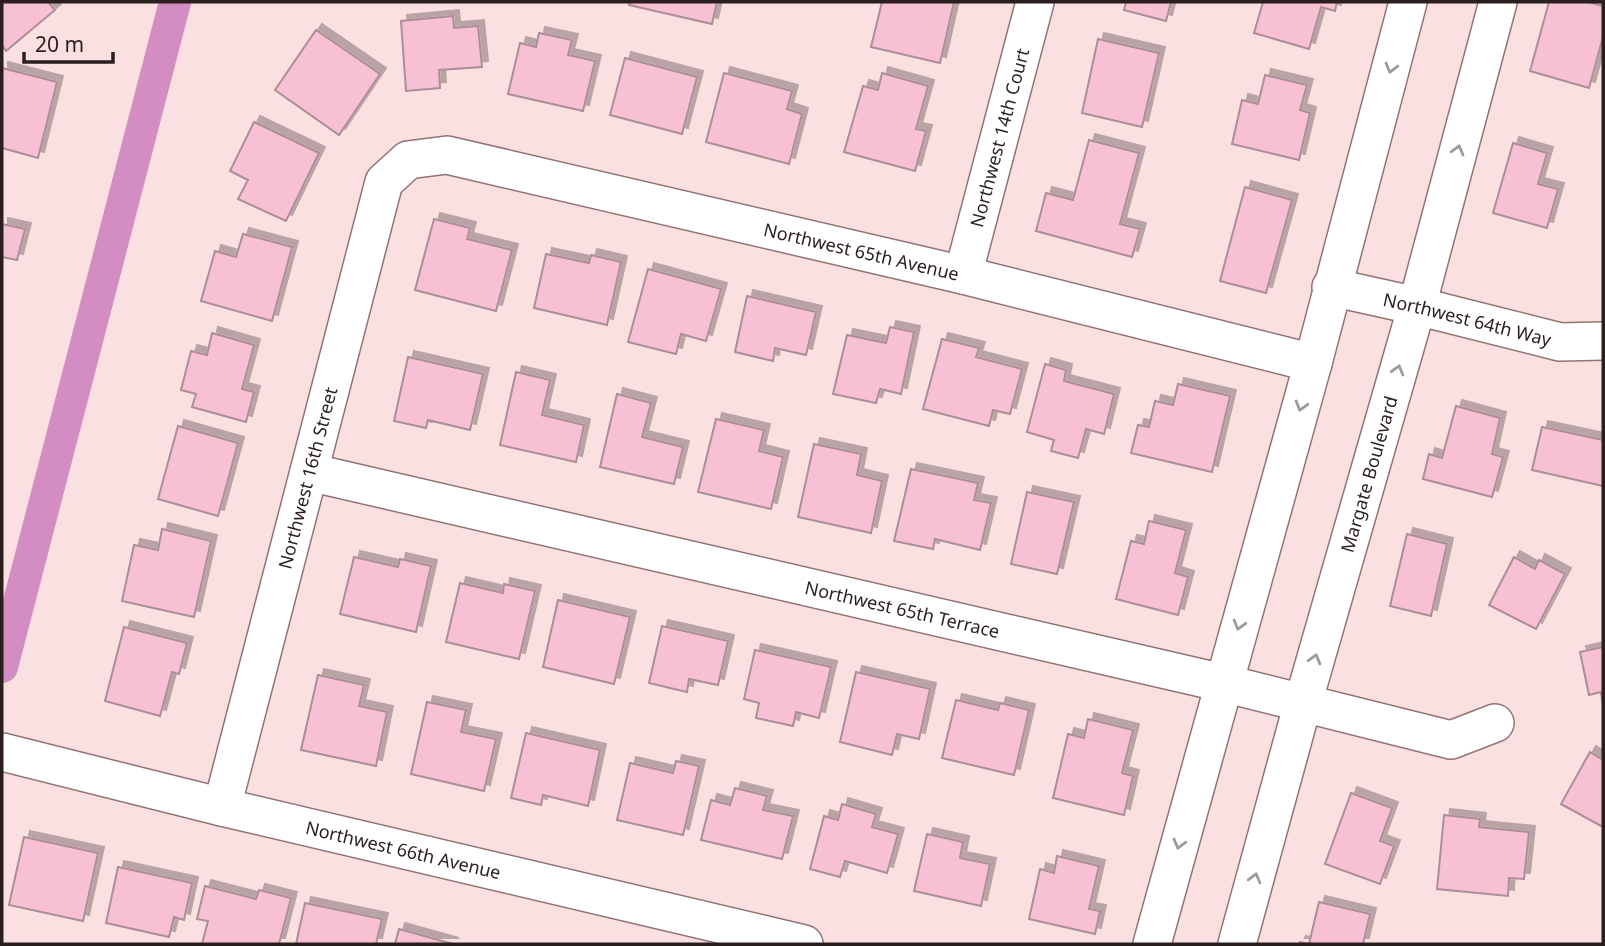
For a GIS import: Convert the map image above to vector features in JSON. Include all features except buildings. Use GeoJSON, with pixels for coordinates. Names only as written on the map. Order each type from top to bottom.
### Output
{"type":"FeatureCollection","features":[{"type":"Feature","properties":{"kind":"street","name":"Northwest 14th Court"},"geometry":{"type":"LineString","coordinates":[[963,275],[1035,2]]}},
{"type":"Feature","properties":{"kind":"street"},"geometry":{"type":"LineString","coordinates":[[1152,944],[1313,363],[1408,2]]}},
{"type":"Feature","properties":{"kind":"street","name":"Margate Boulevard"},"geometry":{"type":"LineString","coordinates":[[1237,944],[1417,306],[1498,2]]}},
{"type":"Feature","properties":{"kind":"street","name":"Northwest 65th Avenue"},"geometry":{"type":"LineString","coordinates":[[408,160],[447,155],[963,275],[1313,363]]}},
{"type":"Feature","properties":{"kind":"street","name":"Northwest 16th Street"},"geometry":{"type":"LineString","coordinates":[[222,807],[384,182],[408,160]]}},
{"type":"Feature","properties":{"kind":"street","name":"Northwest 64th Way"},"geometry":{"type":"LineString","coordinates":[[1331,287],[1560,342],[1603,341]]}},
{"type":"Feature","properties":{"kind":"street","name":"Northwest 65th Terrace"},"geometry":{"type":"LineString","coordinates":[[309,472],[1223,683],[1451,740],[1495,723]]}},
{"type":"Feature","properties":{"kind":"street","name":"Northwest 66th Avenue"},"geometry":{"type":"LineString","coordinates":[[2,752],[222,807],[804,944]]}},
{"type":"Feature","properties":{"kind":"waterway"},"geometry":{"type":"LineString","coordinates":[[2,667],[175,2]]}}]}
